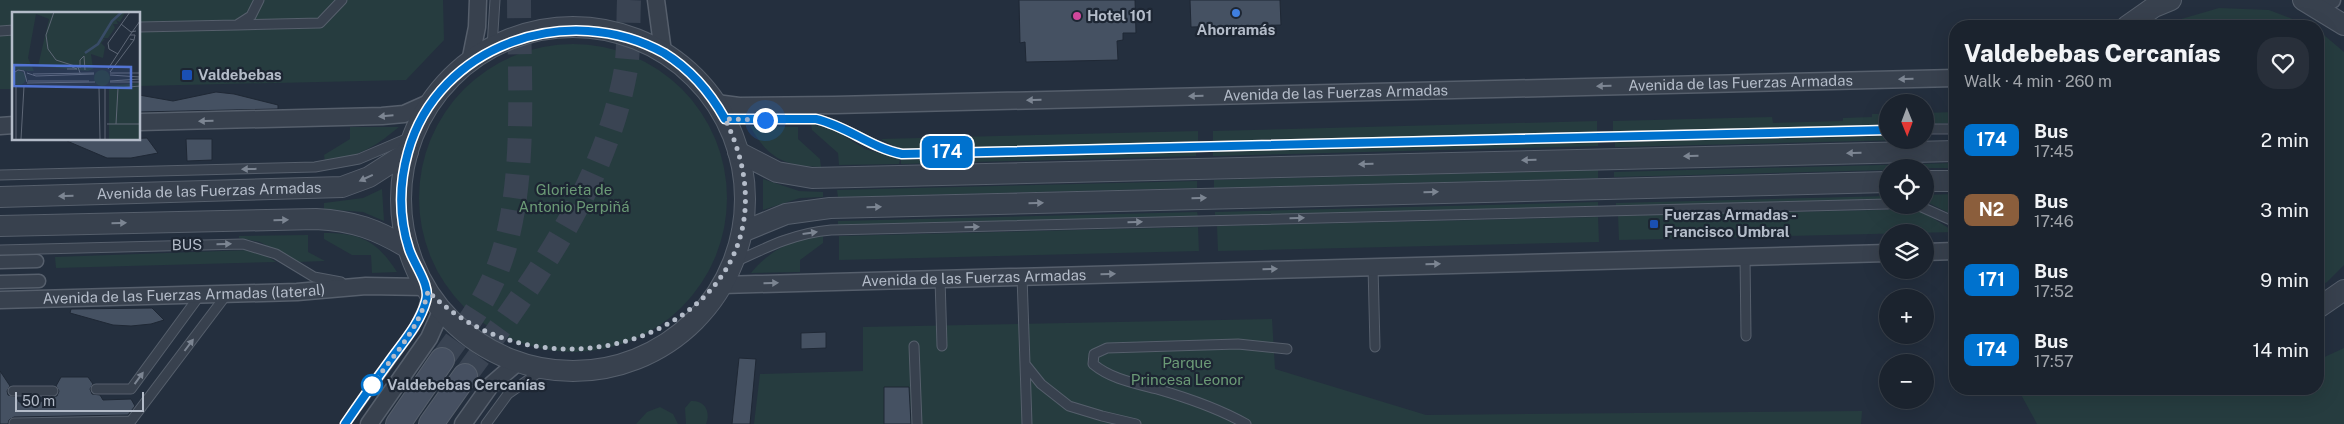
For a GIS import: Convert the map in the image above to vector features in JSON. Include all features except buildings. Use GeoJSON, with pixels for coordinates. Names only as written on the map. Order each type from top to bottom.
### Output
{"type":"FeatureCollection","features":[{"type":"Feature","properties":{"kind":"main road"},"geometry":{"type":"LineString","coordinates":[[398,424],[442,360]]}},
{"type":"Feature","properties":{"kind":"main road"},"geometry":{"type":"LineString","coordinates":[[431,424],[465,376]]}},
{"type":"Feature","properties":{"kind":"street"},"geometry":{"type":"LineString","coordinates":[[470,62],[477,27],[478,0]]}},
{"type":"Feature","properties":{"kind":"street"},"geometry":{"type":"LineString","coordinates":[[656,0],[663,52]]}},
{"type":"Feature","properties":{"kind":"street"},"geometry":{"type":"LineString","coordinates":[[2136,20],[2161,2]]}},
{"type":"Feature","properties":{"kind":"street"},"geometry":{"type":"LineString","coordinates":[[2317,2],[2344,24]]}},
{"type":"Feature","properties":{"kind":"street"},"geometry":{"type":"LineString","coordinates":[[568,27],[588,28],[627,36],[663,52],[687,70],[721,111],[738,152],[745,192],[742,232],[733,263],[710,303],[690,324],[654,350],[628,361],[604,367],[566,370],[545,368],[519,361],[478,342],[442,309],[427,289],[408,248],[401,210],[402,181],[410,144],[432,102],[449,80],[470,62],[492,48],[529,33],[568,27]]}},
{"type":"Feature","properties":{"kind":"street","name":"Avenida de las Fuerzas Armadas"},"geometry":{"type":"LineString","coordinates":[[721,111],[739,106],[1949,78]]}},
{"type":"Feature","properties":{"kind":"street"},"geometry":{"type":"LineString","coordinates":[[140,122],[382,116],[404,114],[432,102]]}},
{"type":"Feature","properties":{"kind":"street","name":"Avenida de las Fuerzas Armadas"},"geometry":{"type":"LineString","coordinates":[[0,197],[342,187],[369,177],[410,144]]}},
{"type":"Feature","properties":{"kind":"street"},"geometry":{"type":"LineString","coordinates":[[738,152],[777,172],[812,178],[1949,151]]}},
{"type":"Feature","properties":{"kind":"street"},"geometry":{"type":"LineString","coordinates":[[1934,181],[1949,181]]}},
{"type":"Feature","properties":{"kind":"street"},"geometry":{"type":"LineString","coordinates":[[742,232],[786,214],[830,208],[1879,182]]}},
{"type":"Feature","properties":{"kind":"street","name":"Avenida de las Fuerzas Armadas"},"geometry":{"type":"LineString","coordinates":[[0,226],[344,220],[365,225],[408,248]]}},
{"type":"Feature","properties":{"kind":"street"},"geometry":{"type":"LineString","coordinates":[[1934,252],[1949,251]]}},
{"type":"Feature","properties":{"kind":"street","name":"Avenida de las Fuerzas Armadas"},"geometry":{"type":"LineString","coordinates":[[722,284],[1879,253]]}},
{"type":"Feature","properties":{"kind":"street"},"geometry":{"type":"LineString","coordinates":[[0,262],[38,261]]}},
{"type":"Feature","properties":{"kind":"street"},"geometry":{"type":"LineString","coordinates":[[0,282],[39,281]]}},
{"type":"Feature","properties":{"kind":"street"},"geometry":{"type":"LineString","coordinates":[[366,286],[427,289]]}},
{"type":"Feature","properties":{"kind":"street","name":"Avenida de las Fuerzas Armadas (lateral)"},"geometry":{"type":"LineString","coordinates":[[0,300],[306,292],[366,286]]}},
{"type":"Feature","properties":{"kind":"street"},"geometry":{"type":"LineString","coordinates":[[368,424],[429,338],[442,309]]}},
{"type":"Feature","properties":{"kind":"street"},"geometry":{"type":"LineString","coordinates":[[463,424],[490,386],[519,361]]}},
{"type":"Feature","properties":{"kind":"lane"},"geometry":{"type":"LineString","coordinates":[[237,25],[251,16],[259,0]]}},
{"type":"Feature","properties":{"kind":"lane"},"geometry":{"type":"LineString","coordinates":[[140,27],[320,23],[342,0]]}},
{"type":"Feature","properties":{"kind":"lane"},"geometry":{"type":"LineString","coordinates":[[492,48],[495,0]]}},
{"type":"Feature","properties":{"kind":"lane"},"geometry":{"type":"LineString","coordinates":[[721,111],[816,119],[830,122],[884,150],[902,154],[1879,130]]}},
{"type":"Feature","properties":{"kind":"lane"},"geometry":{"type":"LineString","coordinates":[[1934,129],[1949,129]]}},
{"type":"Feature","properties":{"kind":"lane"},"geometry":{"type":"LineString","coordinates":[[0,175],[315,167],[359,159],[410,144]]}},
{"type":"Feature","properties":{"kind":"lane"},"geometry":{"type":"LineString","coordinates":[[733,263],[788,238],[812,232],[831,230],[1879,204]]}},
{"type":"Feature","properties":{"kind":"lane"},"geometry":{"type":"LineString","coordinates":[[1934,213],[1949,219]]}},
{"type":"Feature","properties":{"kind":"lane","name":"BUS"},"geometry":{"type":"LineString","coordinates":[[0,250],[243,244],[276,254],[314,277],[366,286]]}},
{"type":"Feature","properties":{"kind":"lane"},"geometry":{"type":"LineString","coordinates":[[1745,256],[1746,336]]}},
{"type":"Feature","properties":{"kind":"lane"},"geometry":{"type":"LineString","coordinates":[[1373,266],[1375,347]]}},
{"type":"Feature","properties":{"kind":"lane"},"geometry":{"type":"LineString","coordinates":[[1022,276],[1027,424]]}},
{"type":"Feature","properties":{"kind":"lane"},"geometry":{"type":"LineString","coordinates":[[940,278],[942,346]]}},
{"type":"Feature","properties":{"kind":"lane"},"geometry":{"type":"LineString","coordinates":[[345,424],[414,328],[423,309],[427,289]]}},
{"type":"Feature","properties":{"kind":"lane"},"geometry":{"type":"LineString","coordinates":[[14,423],[130,421],[227,294]]}},
{"type":"Feature","properties":{"kind":"lane"},"geometry":{"type":"LineString","coordinates":[[96,390],[131,389],[200,295]]}},
{"type":"Feature","properties":{"kind":"lane"},"geometry":{"type":"LineString","coordinates":[[1246,424],[1219,410],[1102,372],[1093,364],[1094,354],[1107,348],[1238,344],[1287,349]]}},
{"type":"Feature","properties":{"kind":"lane"},"geometry":{"type":"LineString","coordinates":[[914,346],[917,424]]}},
{"type":"Feature","properties":{"kind":"lane"},"geometry":{"type":"LineString","coordinates":[[1025,364],[1041,384],[1070,406],[1136,424]]}},
{"type":"Feature","properties":{"kind":"lane"},"geometry":{"type":"LineString","coordinates":[[486,424],[508,394],[545,368]]}},
{"type":"Feature","properties":{"kind":"lane"},"geometry":{"type":"LineString","coordinates":[[13,391],[53,390]]}},
{"type":"Feature","properties":{"kind":"green space"},"geometry":{"type":"Polygon","coordinates":[[[0,0],[443,0],[444,40],[406,80],[140,86],[140,12],[12,12],[12,89],[0,89],[0,0]]]}},
{"type":"Feature","properties":{"kind":"green space"},"geometry":{"type":"Polygon","coordinates":[[[2219,8],[2269,10],[2295,20],[2178,20],[2219,8]]]}},
{"type":"Feature","properties":{"kind":"green space"},"geometry":{"type":"Polygon","coordinates":[[[2324,35],[2344,52],[2344,265],[2324,284],[2324,35]]]}},
{"type":"Feature","properties":{"kind":"green space","name":"Glorieta de Antonio Perpiñá"},"geometry":{"type":"Polygon","coordinates":[[[573,44],[603,47],[632,56],[646,62],[682,89],[709,125],[715,139],[724,168],[727,198],[724,228],[715,257],[709,271],[682,307],[646,334],[632,340],[603,349],[573,352],[543,349],[514,340],[500,334],[464,307],[437,271],[431,257],[422,228],[419,198],[422,168],[431,139],[437,125],[464,89],[500,62],[514,56],[543,47],[573,44]]]}},
{"type":"Feature","properties":{"kind":"green space"},"geometry":{"type":"Polygon","coordinates":[[[1949,112],[1949,123],[1934,124],[1934,113],[1949,112]]]}},
{"type":"Feature","properties":{"kind":"green space"},"geometry":{"type":"Polygon","coordinates":[[[1872,114],[1879,114],[1879,125],[1613,132],[1613,121],[1772,117],[1773,123],[1843,121],[1843,118],[1872,117],[1872,114]]]}},
{"type":"Feature","properties":{"kind":"green space"},"geometry":{"type":"Polygon","coordinates":[[[1597,121],[1597,132],[1213,141],[1213,131],[1597,121]]]}},
{"type":"Feature","properties":{"kind":"green space"},"geometry":{"type":"Polygon","coordinates":[[[811,124],[834,130],[865,149],[900,159],[899,164],[839,165],[838,153],[812,130],[811,124]]]}},
{"type":"Feature","properties":{"kind":"green space"},"geometry":{"type":"Polygon","coordinates":[[[750,126],[798,127],[798,139],[820,159],[821,167],[797,165],[779,158],[764,146],[750,126]]]}},
{"type":"Feature","properties":{"kind":"green space"},"geometry":{"type":"Polygon","coordinates":[[[350,127],[399,127],[381,141],[365,150],[347,157],[325,162],[324,155],[350,139],[350,127]]]}},
{"type":"Feature","properties":{"kind":"green space"},"geometry":{"type":"Polygon","coordinates":[[[1198,131],[1198,142],[901,150],[881,139],[1198,131]]]}},
{"type":"Feature","properties":{"kind":"green space"},"geometry":{"type":"Polygon","coordinates":[[[1879,136],[1879,141],[1615,147],[1615,142],[1879,136]]]}},
{"type":"Feature","properties":{"kind":"green space"},"geometry":{"type":"Polygon","coordinates":[[[1598,142],[1598,146],[1213,156],[1213,152],[1598,142]]]}},
{"type":"Feature","properties":{"kind":"green space"},"geometry":{"type":"Polygon","coordinates":[[[1196,152],[1196,156],[901,164],[901,160],[1196,152]]]}},
{"type":"Feature","properties":{"kind":"green space"},"geometry":{"type":"Polygon","coordinates":[[[1949,163],[1949,168],[1934,168],[1934,164],[1949,163]]]}},
{"type":"Feature","properties":{"kind":"green space"},"geometry":{"type":"Polygon","coordinates":[[[1879,165],[1879,170],[1614,177],[1614,172],[1879,165]]]}},
{"type":"Feature","properties":{"kind":"green space"},"geometry":{"type":"Polygon","coordinates":[[[1598,170],[1598,178],[1214,188],[1214,180],[1598,170]]]}},
{"type":"Feature","properties":{"kind":"green space"},"geometry":{"type":"Polygon","coordinates":[[[763,179],[799,191],[823,192],[823,197],[800,198],[763,210],[763,179]]]}},
{"type":"Feature","properties":{"kind":"green space"},"geometry":{"type":"Polygon","coordinates":[[[1197,181],[1197,188],[838,197],[837,190],[1197,181]]]}},
{"type":"Feature","properties":{"kind":"green space"},"geometry":{"type":"Polygon","coordinates":[[[382,189],[384,221],[363,212],[324,209],[324,203],[363,198],[382,189]]]}},
{"type":"Feature","properties":{"kind":"green space"},"geometry":{"type":"Polygon","coordinates":[[[1949,194],[1949,213],[1934,206],[1934,195],[1949,194]]]}},
{"type":"Feature","properties":{"kind":"green space"},"geometry":{"type":"Polygon","coordinates":[[[1879,196],[1879,199],[1616,206],[1616,203],[1879,196]]]}},
{"type":"Feature","properties":{"kind":"green space"},"geometry":{"type":"Polygon","coordinates":[[[1598,202],[1598,206],[1215,216],[1215,212],[1598,202]]]}},
{"type":"Feature","properties":{"kind":"green space"},"geometry":{"type":"Polygon","coordinates":[[[1879,210],[1879,214],[1926,214],[1949,228],[1949,232],[1934,232],[1934,224],[1879,224],[1879,234],[1619,240],[1618,216],[1879,210]]]}},
{"type":"Feature","properties":{"kind":"green space"},"geometry":{"type":"Polygon","coordinates":[[[1197,212],[1198,217],[838,226],[838,221],[1197,212]]]}},
{"type":"Feature","properties":{"kind":"green space"},"geometry":{"type":"Polygon","coordinates":[[[1598,217],[1599,242],[1218,251],[1217,226],[1598,217]]]}},
{"type":"Feature","properties":{"kind":"green space"},"geometry":{"type":"Polygon","coordinates":[[[1198,227],[1199,251],[839,260],[839,236],[1198,227]]]}},
{"type":"Feature","properties":{"kind":"green space"},"geometry":{"type":"Polygon","coordinates":[[[324,233],[348,235],[367,241],[390,261],[397,272],[372,273],[371,255],[352,255],[324,239],[324,233]]]}},
{"type":"Feature","properties":{"kind":"green space"},"geometry":{"type":"Polygon","coordinates":[[[308,235],[308,252],[325,261],[298,262],[260,242],[239,238],[239,236],[308,235]]]}},
{"type":"Feature","properties":{"kind":"green space"},"geometry":{"type":"Polygon","coordinates":[[[823,236],[823,243],[800,260],[800,272],[751,273],[766,258],[783,247],[802,239],[823,236]]]}},
{"type":"Feature","properties":{"kind":"green space"},"geometry":{"type":"Polygon","coordinates":[[[250,250],[263,254],[276,262],[56,268],[55,257],[250,250]]]}},
{"type":"Feature","properties":{"kind":"green space","name":"Parque Princesa Leonor"},"geometry":{"type":"Polygon","coordinates":[[[1272,319],[1275,369],[1426,415],[1862,411],[1861,424],[754,424],[760,374],[863,371],[863,327],[1272,319]]]}},
{"type":"Feature","properties":{"kind":"green space"},"geometry":{"type":"Polygon","coordinates":[[[2344,348],[2344,424],[2037,424],[2021,395],[2324,395],[2324,357],[2344,348]]]}},
{"type":"Feature","properties":{"kind":"green space"},"geometry":{"type":"Polygon","coordinates":[[[691,401],[700,402],[706,408],[708,415],[706,424],[686,424],[685,408],[691,401]]]}},
{"type":"Feature","properties":{"kind":"green space"},"geometry":{"type":"Polygon","coordinates":[[[660,407],[673,414],[678,424],[636,424],[647,412],[660,407]]]}},
{"type":"Feature","properties":{"kind":"tunnel"},"geometry":{"type":"LineString","coordinates":[[442,360],[488,291],[504,249],[512,215],[520,142],[519,0]]}},
{"type":"Feature","properties":{"kind":"tunnel"},"geometry":{"type":"LineString","coordinates":[[465,376],[516,305],[564,231],[602,153],[616,112],[626,69],[629,0]]}},
{"type":"Feature","properties":{"kind":"bus line","name":"174"},"geometry":{"type":"LineString","coordinates":[[345,424],[414,328],[426,302],[428,291],[408,248],[401,210],[403,171],[413,136],[421,118],[449,80],[481,54],[510,39],[549,29],[568,27],[588,28],[608,31],[646,43],[676,61],[698,80],[716,103],[725,119],[816,119],[830,122],[884,150],[902,154],[1205,145],[1879,130]]}},
{"type":"Feature","properties":{"kind":"place","name":"Ahorramás"},"geometry":{"type":"Point","coordinates":[1236,13]}},
{"type":"Feature","properties":{"kind":"place","name":"Hotel 101"},"geometry":{"type":"Point","coordinates":[1077,16]}},
{"type":"Feature","properties":{"kind":"place","name":"Valdebebas"},"geometry":{"type":"Point","coordinates":[187,75]}},
{"type":"Feature","properties":{"kind":"place","name":"Fuerzas Armadas - Francisco Umbral"},"geometry":{"type":"Point","coordinates":[1654,224]}},
{"type":"Feature","properties":{"kind":"place","name":"Valdebebas Cercanías"},"geometry":{"type":"Point","coordinates":[372,385]}},
{"type":"Feature","properties":{"kind":"route"},"geometry":{"type":"LineString","coordinates":[[372,385],[420,318],[428,291],[448,316],[478,342],[496,352],[519,361],[545,368],[585,370],[604,367],[628,361],[654,350],[672,339],[710,303],[733,263],[742,232],[745,192],[743,172],[735,140],[725,119],[765,120]]}}]}
